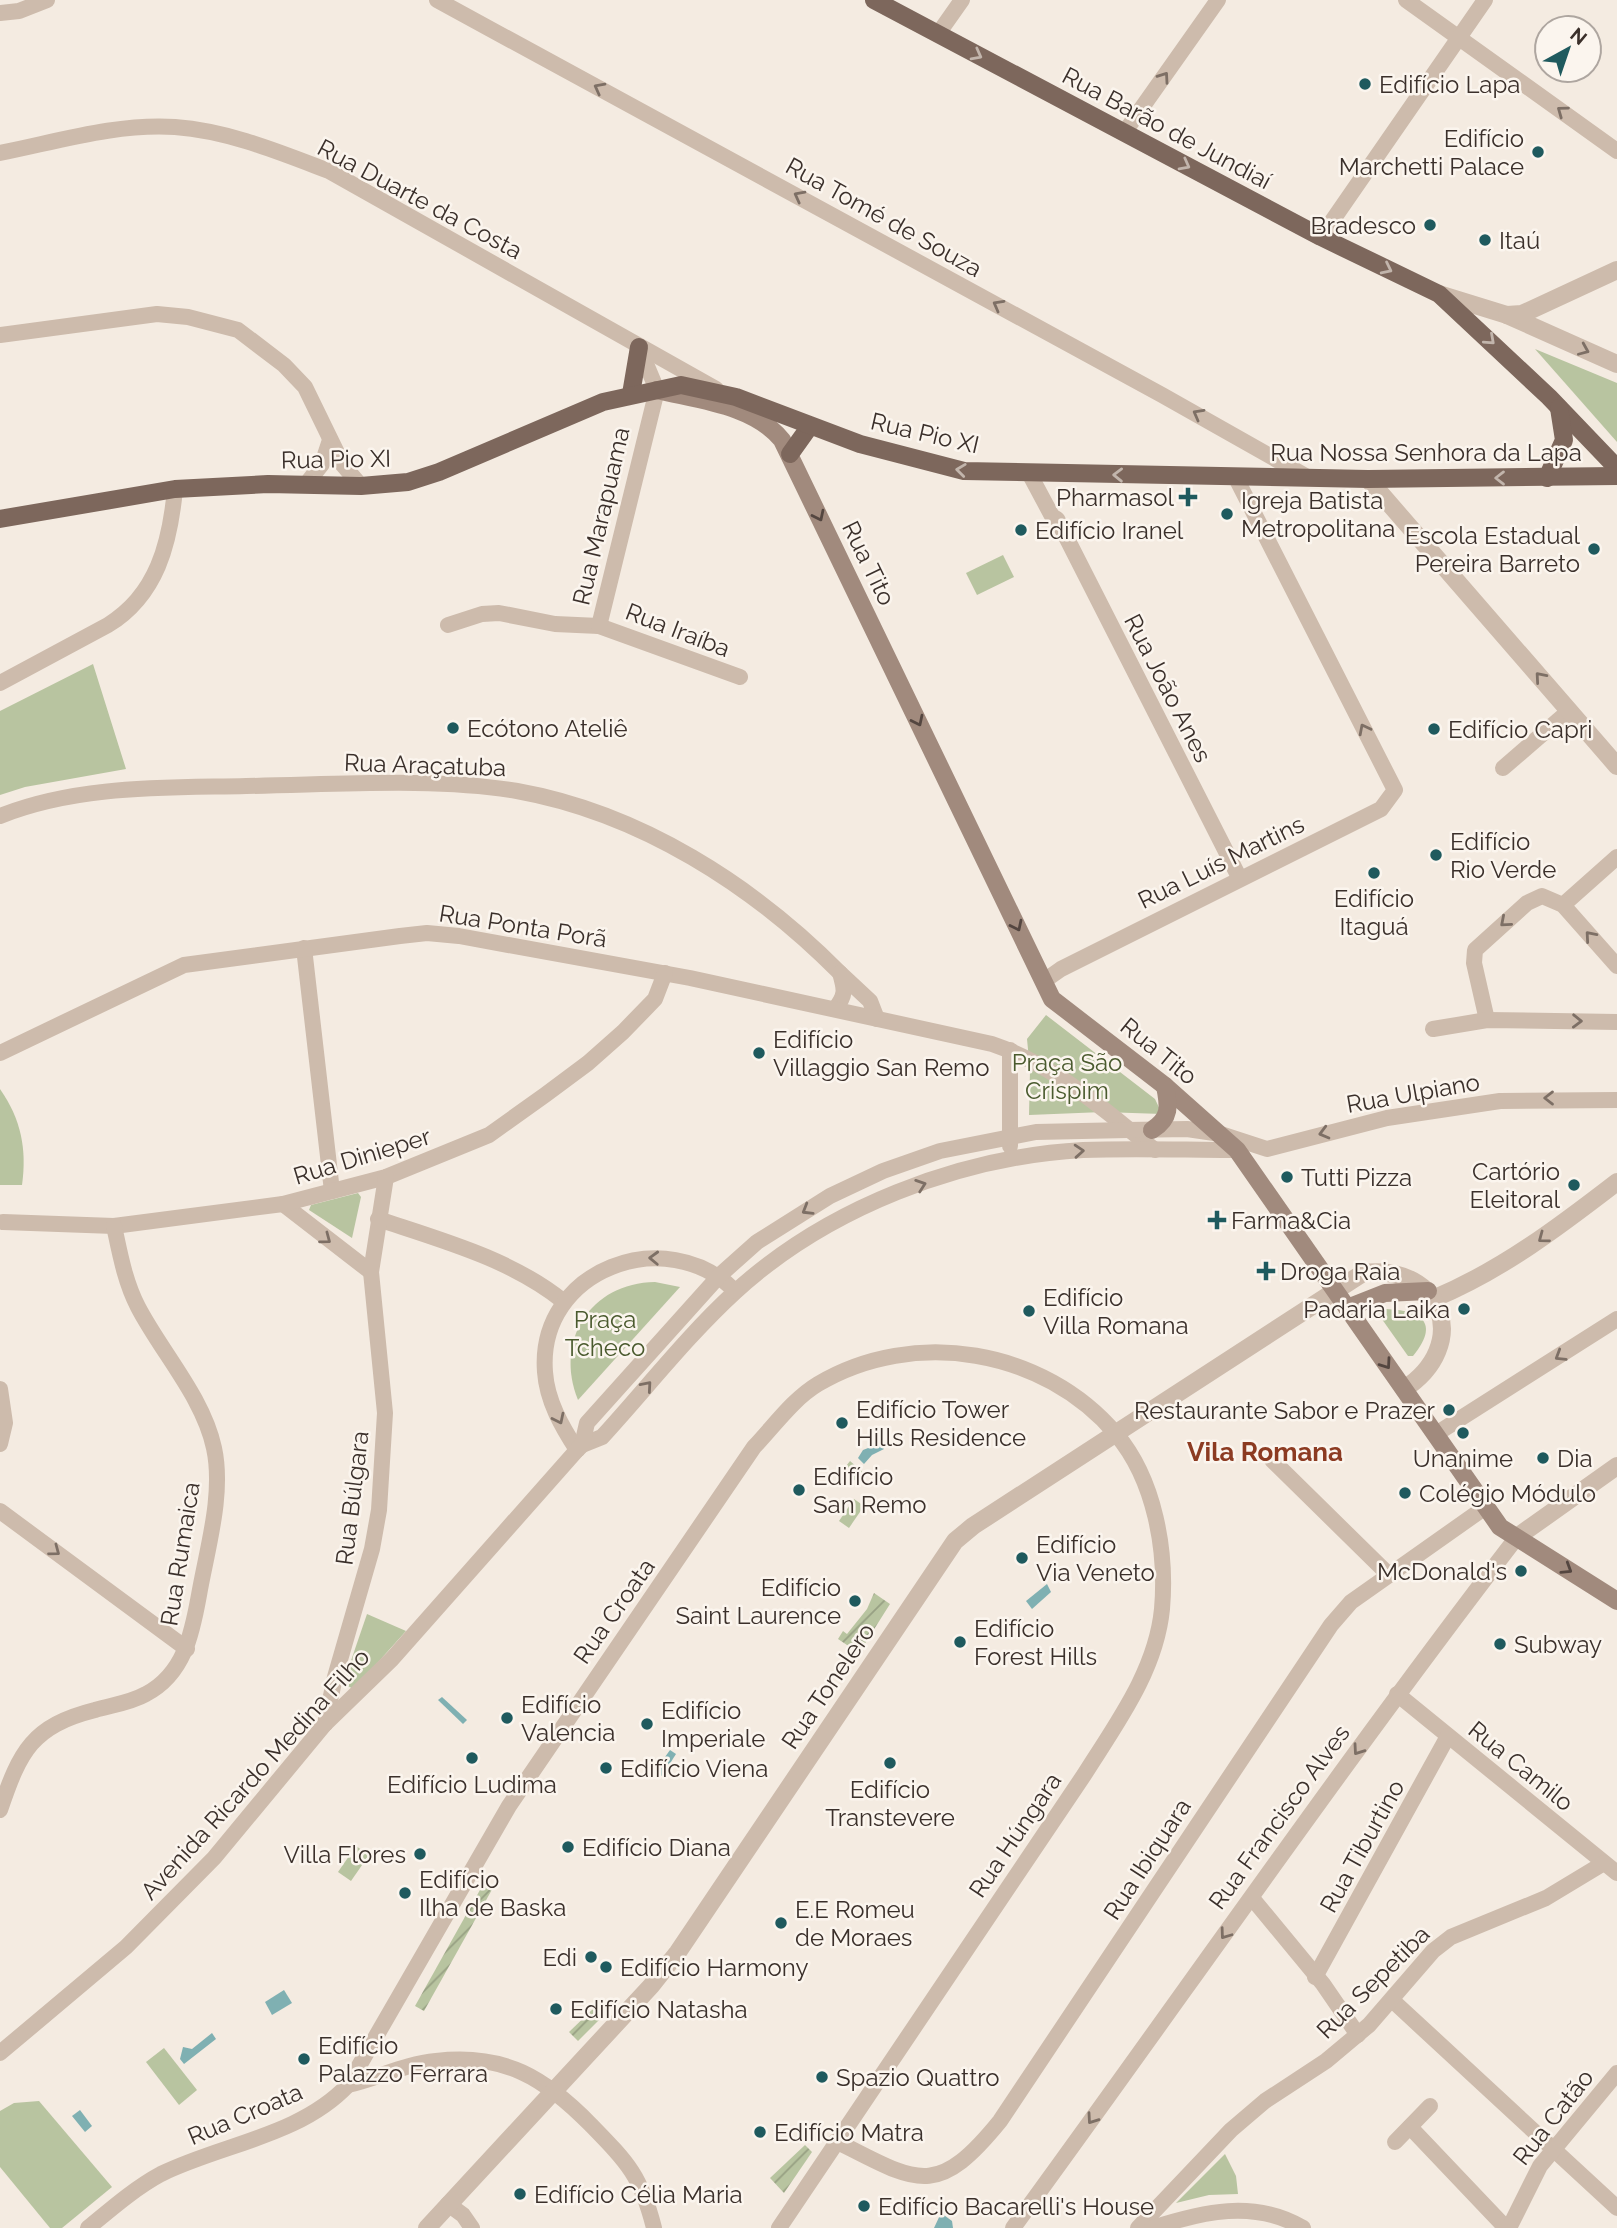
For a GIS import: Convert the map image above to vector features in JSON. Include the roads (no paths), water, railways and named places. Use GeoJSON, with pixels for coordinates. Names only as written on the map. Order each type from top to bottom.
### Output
{"type":"FeatureCollection","features":[{"type":"Feature","properties":{"kind":"main road","name":"Rua Barão de Jundiaí"},"geometry":{"type":"LineString","coordinates":[[874,0],[1321,237],[1439,294],[1559,408],[1617,468]]}},
{"type":"Feature","properties":{"kind":"main road"},"geometry":{"type":"LineString","coordinates":[[631,394],[639,347]]}},
{"type":"Feature","properties":{"kind":"main road","name":"Rua Pio XI"},"geometry":{"type":"LineString","coordinates":[[0,519],[175,489],[307,483],[361,486],[424,477],[577,412],[631,394],[688,385],[724,394],[810,426],[944,468],[1035,473],[1235,476]]}},
{"type":"Feature","properties":{"kind":"main road","name":"Rua Pio XI"},"geometry":{"type":"LineString","coordinates":[[657,390],[730,408],[760,420],[775,431],[790,454]]}},
{"type":"Feature","properties":{"kind":"main road"},"geometry":{"type":"LineString","coordinates":[[1547,478],[1564,440],[1559,408]]}},
{"type":"Feature","properties":{"kind":"main road"},"geometry":{"type":"LineString","coordinates":[[790,454],[810,426]]}},
{"type":"Feature","properties":{"kind":"main road","name":"Rua Tito"},"geometry":{"type":"LineString","coordinates":[[790,454],[1052,999],[1165,1086],[1237,1150],[1500,1527],[1617,1601]]}},
{"type":"Feature","properties":{"kind":"main road","name":"Rua Nossa Senhora da Lapa"},"geometry":{"type":"LineString","coordinates":[[1235,476],[1368,479],[1617,476]]}},
{"type":"Feature","properties":{"kind":"main road"},"geometry":{"type":"LineString","coordinates":[[1152,1130],[1164,1123],[1168,1114],[1165,1086]]}},
{"type":"Feature","properties":{"kind":"main road"},"geometry":{"type":"LineString","coordinates":[[1347,1308],[1385,1293],[1432,1295]]}},
{"type":"Feature","properties":{"kind":"street"},"geometry":{"type":"LineString","coordinates":[[0,13],[19,11],[47,0]]}},
{"type":"Feature","properties":{"kind":"street","name":"Rua Tomé de Souza"},"geometry":{"type":"LineString","coordinates":[[437,0],[1162,394],[1308,478]]}},
{"type":"Feature","properties":{"kind":"street"},"geometry":{"type":"LineString","coordinates":[[938,34],[962,0]]}},
{"type":"Feature","properties":{"kind":"street"},"geometry":{"type":"LineString","coordinates":[[1125,133],[1218,0]]}},
{"type":"Feature","properties":{"kind":"street"},"geometry":{"type":"LineString","coordinates":[[1406,0],[1617,151]]}},
{"type":"Feature","properties":{"kind":"street"},"geometry":{"type":"LineString","coordinates":[[1321,237],[1485,0]]}},
{"type":"Feature","properties":{"kind":"street","name":"Rua Duarte da Costa"},"geometry":{"type":"LineString","coordinates":[[0,153],[90,135],[174,127],[219,134],[260,145],[329,171],[724,394]]}},
{"type":"Feature","properties":{"kind":"street"},"geometry":{"type":"LineString","coordinates":[[1507,315],[1522,314],[1617,270]]}},
{"type":"Feature","properties":{"kind":"street"},"geometry":{"type":"LineString","coordinates":[[1439,294],[1507,315],[1617,364]]}},
{"type":"Feature","properties":{"kind":"street"},"geometry":{"type":"LineString","coordinates":[[0,335],[157,314],[188,317],[238,330],[284,365],[305,387],[343,465],[361,486]]}},
{"type":"Feature","properties":{"kind":"street"},"geometry":{"type":"LineString","coordinates":[[639,347],[657,390]]}},
{"type":"Feature","properties":{"kind":"street","name":"Rua Marapuama"},"geometry":{"type":"LineString","coordinates":[[448,625],[482,614],[499,613],[555,624],[599,626],[657,390]]}},
{"type":"Feature","properties":{"kind":"street"},"geometry":{"type":"LineString","coordinates":[[307,483],[323,464],[330,440]]}},
{"type":"Feature","properties":{"kind":"street","name":"Rua João Anes"},"geometry":{"type":"LineString","coordinates":[[1035,473],[1058,513],[1057,519],[1239,877]]}},
{"type":"Feature","properties":{"kind":"street","name":"Rua Luís Martins"},"geometry":{"type":"LineString","coordinates":[[1042,976],[1381,809],[1395,790],[1235,476]]}},
{"type":"Feature","properties":{"kind":"street"},"geometry":{"type":"LineString","coordinates":[[1368,479],[1617,766]]}},
{"type":"Feature","properties":{"kind":"street"},"geometry":{"type":"LineString","coordinates":[[0,683],[121,617],[155,577],[166,548],[175,489]]}},
{"type":"Feature","properties":{"kind":"street","name":"Rua Iraíba"},"geometry":{"type":"LineString","coordinates":[[599,626],[740,677]]}},
{"type":"Feature","properties":{"kind":"street"},"geometry":{"type":"LineString","coordinates":[[1503,768],[1569,711]]}},
{"type":"Feature","properties":{"kind":"street","name":"Rua Araçatuba"},"geometry":{"type":"LineString","coordinates":[[0,816],[67,796],[143,788],[437,785],[518,792],[602,817],[677,849],[736,884],[773,911],[870,1001],[877,1019]]}},
{"type":"Feature","properties":{"kind":"street"},"geometry":{"type":"LineString","coordinates":[[1563,905],[1617,857]]}},
{"type":"Feature","properties":{"kind":"street"},"geometry":{"type":"LineString","coordinates":[[1488,1020],[1474,964],[1475,950],[1534,899],[1548,897],[1563,905],[1617,966]]}},
{"type":"Feature","properties":{"kind":"street","name":"Rua Ponta Porã"},"geometry":{"type":"LineString","coordinates":[[0,1053],[184,965],[427,933],[459,936],[665,973],[1010,1050]]}},
{"type":"Feature","properties":{"kind":"street"},"geometry":{"type":"LineString","coordinates":[[304,948],[332,1191]]}},
{"type":"Feature","properties":{"kind":"street","name":"Rua Dinieper"},"geometry":{"type":"LineString","coordinates":[[3,1222],[114,1226],[283,1204],[386,1177],[489,1135],[588,1063],[655,999],[665,973]]}},
{"type":"Feature","properties":{"kind":"street"},"geometry":{"type":"LineString","coordinates":[[835,1009],[844,998],[845,990],[840,973]]}},
{"type":"Feature","properties":{"kind":"street"},"geometry":{"type":"LineString","coordinates":[[1433,1028],[1488,1020],[1617,1022]]}},
{"type":"Feature","properties":{"kind":"street"},"geometry":{"type":"LineString","coordinates":[[1155,1150],[1066,1079],[1010,1050],[1008,1136],[1012,1159],[1084,1150],[1155,1150],[1237,1150]]}},
{"type":"Feature","properties":{"kind":"street","name":"Rua Ulpiano"},"geometry":{"type":"LineString","coordinates":[[1221,1134],[1262,1148],[1387,1118],[1500,1101],[1617,1100]]}},
{"type":"Feature","properties":{"kind":"street"},"geometry":{"type":"LineString","coordinates":[[1008,1136],[1036,1132],[1128,1129],[1187,1129],[1221,1134]]}},
{"type":"Feature","properties":{"kind":"street","name":"Avenida Ricardo Medina Filho"},"geometry":{"type":"LineString","coordinates":[[580,1448],[587,1423],[720,1275],[779,1227],[830,1196],[883,1171],[940,1152],[1008,1136]]}},
{"type":"Feature","properties":{"kind":"street"},"geometry":{"type":"LineString","coordinates":[[1258,1179],[1265,1159],[1276,1146]]}},
{"type":"Feature","properties":{"kind":"street"},"geometry":{"type":"LineString","coordinates":[[940,1152],[946,1177]]}},
{"type":"Feature","properties":{"kind":"street","name":"Avenida Ricardo Medina Filho"},"geometry":{"type":"LineString","coordinates":[[0,2053],[87,1982],[163,1911],[214,1858],[325,1724],[392,1659],[580,1448],[602,1437],[735,1292],[794,1246],[842,1218],[892,1195],[1012,1159]]}},
{"type":"Feature","properties":{"kind":"street"},"geometry":{"type":"LineString","coordinates":[[883,1171],[892,1195]]}},
{"type":"Feature","properties":{"kind":"street","name":"Rua Búlgara"},"geometry":{"type":"LineString","coordinates":[[325,1724],[335,1676],[372,1549],[380,1497],[385,1413],[371,1272],[386,1177]]}},
{"type":"Feature","properties":{"kind":"street"},"geometry":{"type":"LineString","coordinates":[[1404,1388],[1425,1371],[1438,1348],[1442,1333],[1432,1295],[1462,1287],[1534,1245],[1617,1182]]}},
{"type":"Feature","properties":{"kind":"street"},"geometry":{"type":"LineString","coordinates":[[830,1196],[842,1218]]}},
{"type":"Feature","properties":{"kind":"street"},"geometry":{"type":"LineString","coordinates":[[283,1204],[371,1272]]}},
{"type":"Feature","properties":{"kind":"street"},"geometry":{"type":"LineString","coordinates":[[378,1219],[447,1242],[523,1274],[564,1301]]}},
{"type":"Feature","properties":{"kind":"street","name":"Rua Rumaica"},"geometry":{"type":"LineString","coordinates":[[0,1810],[18,1761],[29,1743],[44,1730],[66,1717],[145,1695],[173,1671],[187,1649],[213,1517],[216,1471],[214,1448],[205,1421],[138,1307],[121,1260],[114,1226]]}},
{"type":"Feature","properties":{"kind":"street"},"geometry":{"type":"LineString","coordinates":[[779,1227],[794,1246]]}},
{"type":"Feature","properties":{"kind":"street"},"geometry":{"type":"LineString","coordinates":[[580,1448],[558,1418],[544,1371],[548,1340],[564,1301],[591,1277],[617,1264],[642,1258],[688,1264],[720,1275],[735,1292]]}},
{"type":"Feature","properties":{"kind":"street","name":"Rua Tonelero"},"geometry":{"type":"LineString","coordinates":[[427,2228],[652,1986],[678,1952],[955,1541],[973,1525],[1363,1273],[1381,1271],[1415,1281],[1432,1295]]}},
{"type":"Feature","properties":{"kind":"street"},"geometry":{"type":"LineString","coordinates":[[1436,1434],[1617,1319]]}},
{"type":"Feature","properties":{"kind":"street","name":"Rua Croata"},"geometry":{"type":"LineString","coordinates":[[88,2228],[160,2175],[291,2124],[331,2100],[348,2085],[509,1806],[544,1752],[754,1447],[788,1409],[817,1385],[864,1363],[908,1354],[958,1351],[993,1359],[1056,1383],[1080,1399],[1116,1434]]}},
{"type":"Feature","properties":{"kind":"street"},"geometry":{"type":"LineString","coordinates":[[0,1389],[5,1423],[0,1444]]}},
{"type":"Feature","properties":{"kind":"street","name":"Rua Húngara"},"geometry":{"type":"LineString","coordinates":[[779,2228],[1084,1775],[1131,1700],[1153,1651],[1162,1611],[1164,1571],[1152,1505],[1136,1465],[1116,1434]]}},
{"type":"Feature","properties":{"kind":"street"},"geometry":{"type":"LineString","coordinates":[[1272,1460],[1388,1574]]}},
{"type":"Feature","properties":{"kind":"street","name":"Rua Francisco Alves"},"geometry":{"type":"LineString","coordinates":[[1013,2228],[1397,1694],[1517,1537],[1617,1466]]}},
{"type":"Feature","properties":{"kind":"street","name":"Rua Ibiquara"},"geometry":{"type":"LineString","coordinates":[[836,2141],[896,2172],[918,2178],[939,2176],[960,2164],[978,2148],[1000,2121],[1318,1641],[1351,1602],[1487,1506]]}},
{"type":"Feature","properties":{"kind":"street"},"geometry":{"type":"LineString","coordinates":[[0,1511],[187,1649]]}},
{"type":"Feature","properties":{"kind":"street","name":"Rua Camilo"},"geometry":{"type":"LineString","coordinates":[[1397,1694],[1611,1868]]}},
{"type":"Feature","properties":{"kind":"street","name":"Rua Tiburtino"},"geometry":{"type":"LineString","coordinates":[[1315,1977],[1448,1736]]}},
{"type":"Feature","properties":{"kind":"street","name":"Rua Sepetiba"},"geometry":{"type":"LineString","coordinates":[[1149,2225],[1166,2197],[1231,2130],[1358,2035],[1433,1951],[1451,1937],[1611,1868]]}},
{"type":"Feature","properties":{"kind":"street"},"geometry":{"type":"LineString","coordinates":[[1252,1898],[1358,2035]]}},
{"type":"Feature","properties":{"kind":"street"},"geometry":{"type":"LineString","coordinates":[[1392,2000],[1617,2208]]}},
{"type":"Feature","properties":{"kind":"street"},"geometry":{"type":"LineString","coordinates":[[348,2085],[421,2063],[459,2060],[524,2072],[555,2089],[626,2160],[643,2188],[654,2228]]}},
{"type":"Feature","properties":{"kind":"street","name":"Rua Catão"},"geometry":{"type":"LineString","coordinates":[[1507,2228],[1530,2183],[1554,2149],[1614,2084]]}},
{"type":"Feature","properties":{"kind":"street"},"geometry":{"type":"LineString","coordinates":[[1395,2142],[1430,2106]]}},
{"type":"Feature","properties":{"kind":"street"},"geometry":{"type":"LineString","coordinates":[[1410,2127],[1507,2228]]}},
{"type":"Feature","properties":{"kind":"street"},"geometry":{"type":"LineString","coordinates":[[1166,2197],[1188,2216]]}},
{"type":"Feature","properties":{"kind":"street"},"geometry":{"type":"LineString","coordinates":[[448,2203],[472,2228]]}},
{"type":"Feature","properties":{"kind":"street"},"geometry":{"type":"LineString","coordinates":[[1149,2225],[1231,2210],[1254,2211],[1303,2228]]}},
{"type":"Feature","properties":{"kind":"water"},"geometry":{"type":"Polygon","coordinates":[[[881,1443],[884,1449],[872,1455],[864,1464],[858,1458],[863,1450],[881,1443]]]}},
{"type":"Feature","properties":{"kind":"water"},"geometry":{"type":"Polygon","coordinates":[[[1047,1584],[1051,1592],[1032,1609],[1026,1601],[1047,1584]]]}},
{"type":"Feature","properties":{"kind":"water"},"geometry":{"type":"Polygon","coordinates":[[[442,1697],[467,1720],[463,1724],[438,1700],[442,1697]]]}},
{"type":"Feature","properties":{"kind":"water"},"geometry":{"type":"Polygon","coordinates":[[[670,1750],[676,1754],[662,1776],[655,1771],[670,1750]]]}},
{"type":"Feature","properties":{"kind":"water"},"geometry":{"type":"Polygon","coordinates":[[[284,1990],[292,2003],[272,2015],[265,2002],[284,1990]]]}},
{"type":"Feature","properties":{"kind":"water"},"geometry":{"type":"Polygon","coordinates":[[[212,2033],[216,2039],[184,2064],[180,2059],[183,2047],[192,2049],[212,2033]]]}},
{"type":"Feature","properties":{"kind":"water"},"geometry":{"type":"Polygon","coordinates":[[[80,2110],[92,2126],[85,2132],[72,2116],[80,2110]]]}},
{"type":"Feature","properties":{"kind":"water"},"geometry":{"type":"Polygon","coordinates":[[[941,2213],[952,2221],[953,2228],[934,2228],[941,2213]]]}},
{"type":"Feature","properties":{"kind":"place","name":"Edifício Lapa"},"geometry":{"type":"Point","coordinates":[1365,84]}},
{"type":"Feature","properties":{"kind":"place","name":"Edifício Marchetti Palace"},"geometry":{"type":"Point","coordinates":[1538,152]}},
{"type":"Feature","properties":{"kind":"place","name":"Bradesco"},"geometry":{"type":"Point","coordinates":[1430,225]}},
{"type":"Feature","properties":{"kind":"place","name":"Itaú"},"geometry":{"type":"Point","coordinates":[1485,240]}},
{"type":"Feature","properties":{"kind":"place","name":"Pharmasol"},"geometry":{"type":"Point","coordinates":[1188,497]}},
{"type":"Feature","properties":{"kind":"place","name":"Igreja Batista Metropolitana"},"geometry":{"type":"Point","coordinates":[1227,514]}},
{"type":"Feature","properties":{"kind":"place","name":"Edifício Iranel"},"geometry":{"type":"Point","coordinates":[1021,530]}},
{"type":"Feature","properties":{"kind":"place","name":"Escola Estadual Pereira Barreto"},"geometry":{"type":"Point","coordinates":[1594,549]}},
{"type":"Feature","properties":{"kind":"place","name":"Ecótono Ateliê"},"geometry":{"type":"Point","coordinates":[453,728]}},
{"type":"Feature","properties":{"kind":"place","name":"Edifício Capri"},"geometry":{"type":"Point","coordinates":[1434,729]}},
{"type":"Feature","properties":{"kind":"place","name":"Edifício Rio Verde"},"geometry":{"type":"Point","coordinates":[1436,855]}},
{"type":"Feature","properties":{"kind":"place","name":"Edifício Itaguá"},"geometry":{"type":"Point","coordinates":[1374,873]}},
{"type":"Feature","properties":{"kind":"place","name":"Edifício Villaggio San Remo"},"geometry":{"type":"Point","coordinates":[759,1053]}},
{"type":"Feature","properties":{"kind":"place","name":"Tutti Pizza"},"geometry":{"type":"Point","coordinates":[1287,1177]}},
{"type":"Feature","properties":{"kind":"place","name":"Cartório Eleitoral"},"geometry":{"type":"Point","coordinates":[1574,1185]}},
{"type":"Feature","properties":{"kind":"place","name":"Farma&Cia"},"geometry":{"type":"Point","coordinates":[1217,1220]}},
{"type":"Feature","properties":{"kind":"place","name":"Droga Raia"},"geometry":{"type":"Point","coordinates":[1266,1271]}},
{"type":"Feature","properties":{"kind":"place","name":"Padaria Laika"},"geometry":{"type":"Point","coordinates":[1464,1309]}},
{"type":"Feature","properties":{"kind":"place","name":"Edifício Villa Romana"},"geometry":{"type":"Point","coordinates":[1029,1311]}},
{"type":"Feature","properties":{"kind":"place","name":"Restaurante Sabor e Prazer"},"geometry":{"type":"Point","coordinates":[1449,1410]}},
{"type":"Feature","properties":{"kind":"place","name":"Edifício Tower Hills Residence"},"geometry":{"type":"Point","coordinates":[842,1423]}},
{"type":"Feature","properties":{"kind":"place","name":"Unanime"},"geometry":{"type":"Point","coordinates":[1463,1433]}},
{"type":"Feature","properties":{"kind":"place","name":"Dia"},"geometry":{"type":"Point","coordinates":[1543,1458]}},
{"type":"Feature","properties":{"kind":"place","name":"Edifício San Remo"},"geometry":{"type":"Point","coordinates":[799,1490]}},
{"type":"Feature","properties":{"kind":"place","name":"Colégio Módulo"},"geometry":{"type":"Point","coordinates":[1405,1493]}},
{"type":"Feature","properties":{"kind":"place","name":"Edifício Via Veneto"},"geometry":{"type":"Point","coordinates":[1022,1558]}},
{"type":"Feature","properties":{"kind":"place","name":"McDonald's"},"geometry":{"type":"Point","coordinates":[1521,1571]}},
{"type":"Feature","properties":{"kind":"place","name":"Edifício Saint Laurence"},"geometry":{"type":"Point","coordinates":[855,1601]}},
{"type":"Feature","properties":{"kind":"place","name":"Edifício Forest Hills"},"geometry":{"type":"Point","coordinates":[960,1642]}},
{"type":"Feature","properties":{"kind":"place","name":"Subway"},"geometry":{"type":"Point","coordinates":[1500,1644]}},
{"type":"Feature","properties":{"kind":"place","name":"Edifício Valencia"},"geometry":{"type":"Point","coordinates":[507,1718]}},
{"type":"Feature","properties":{"kind":"place","name":"Edifício Imperiale"},"geometry":{"type":"Point","coordinates":[647,1724]}},
{"type":"Feature","properties":{"kind":"place","name":"Edifício Ludima"},"geometry":{"type":"Point","coordinates":[472,1758]}},
{"type":"Feature","properties":{"kind":"place","name":"Edifício Transtevere"},"geometry":{"type":"Point","coordinates":[890,1763]}},
{"type":"Feature","properties":{"kind":"place","name":"Edifício Viena"},"geometry":{"type":"Point","coordinates":[606,1768]}},
{"type":"Feature","properties":{"kind":"place","name":"Edifício Diana"},"geometry":{"type":"Point","coordinates":[568,1847]}},
{"type":"Feature","properties":{"kind":"place","name":"Villa Flores"},"geometry":{"type":"Point","coordinates":[420,1854]}},
{"type":"Feature","properties":{"kind":"place","name":"Edifício Ilha de Baska"},"geometry":{"type":"Point","coordinates":[405,1893]}},
{"type":"Feature","properties":{"kind":"place","name":"E.E Romeu de Moraes"},"geometry":{"type":"Point","coordinates":[781,1923]}},
{"type":"Feature","properties":{"kind":"place","name":"Edi"},"geometry":{"type":"Point","coordinates":[591,1957]}},
{"type":"Feature","properties":{"kind":"place","name":"Edifício Harmony"},"geometry":{"type":"Point","coordinates":[606,1967]}},
{"type":"Feature","properties":{"kind":"place","name":"Edifício Natasha"},"geometry":{"type":"Point","coordinates":[556,2009]}},
{"type":"Feature","properties":{"kind":"place","name":"Edifício Palazzo Ferrara"},"geometry":{"type":"Point","coordinates":[304,2059]}},
{"type":"Feature","properties":{"kind":"place","name":"Spazio Quattro"},"geometry":{"type":"Point","coordinates":[822,2077]}},
{"type":"Feature","properties":{"kind":"place","name":"Edifício Matra"},"geometry":{"type":"Point","coordinates":[760,2132]}},
{"type":"Feature","properties":{"kind":"place","name":"Edifício Célia Maria"},"geometry":{"type":"Point","coordinates":[520,2194]}},
{"type":"Feature","properties":{"kind":"place","name":"Edifício Bacarelli's House"},"geometry":{"type":"Point","coordinates":[864,2206]}},
{"type":"Feature","properties":{"kind":"district","name":"Vila Romana"},"geometry":{"type":"Point","coordinates":[1265,1452]}},
{"type":"Feature","properties":{"kind":"park label","name":"Praça São Crispim"},"geometry":{"type":"Point","coordinates":[1067,1076]}},
{"type":"Feature","properties":{"kind":"park label","name":"Praça Tcheco"},"geometry":{"type":"Point","coordinates":[605,1333]}}]}
